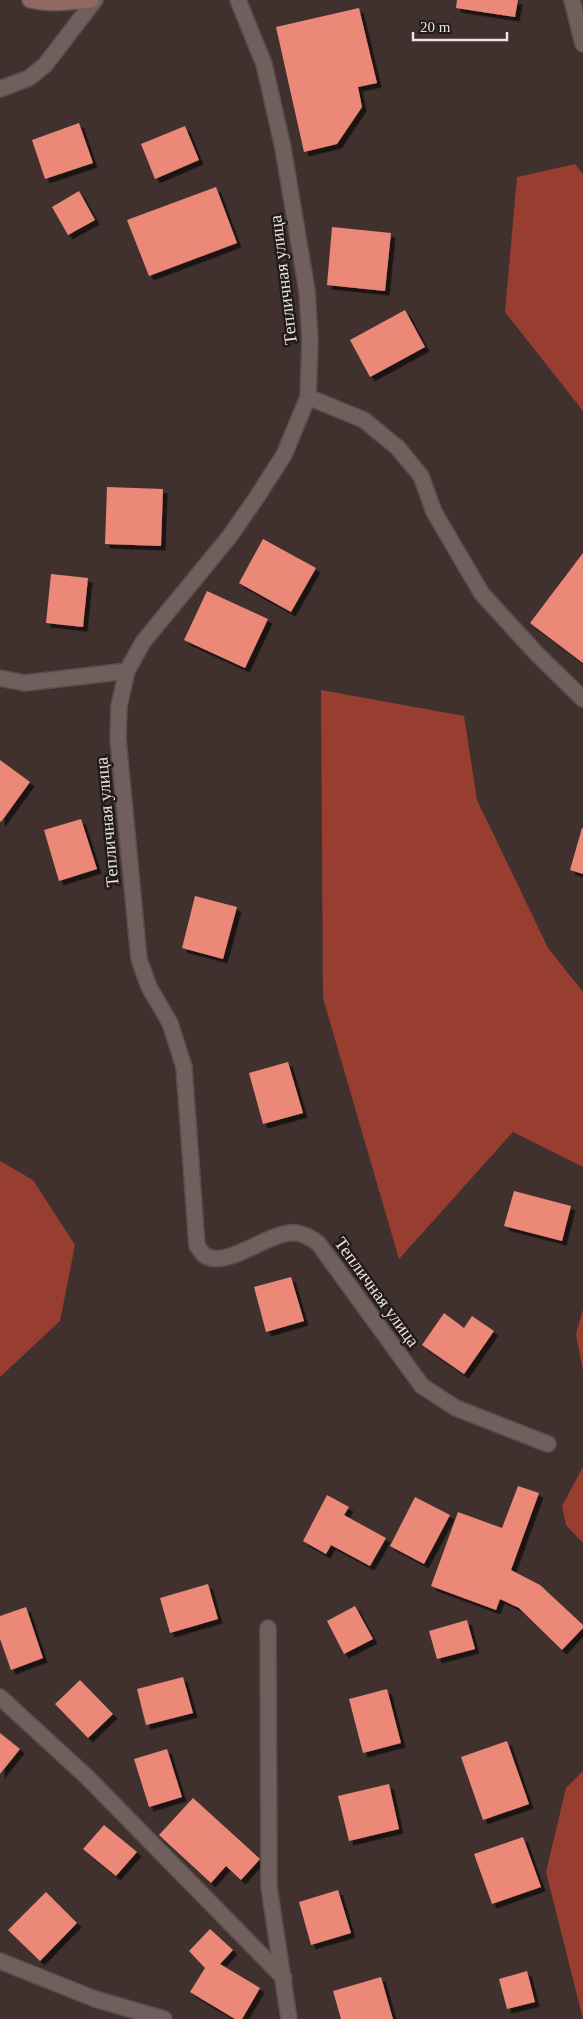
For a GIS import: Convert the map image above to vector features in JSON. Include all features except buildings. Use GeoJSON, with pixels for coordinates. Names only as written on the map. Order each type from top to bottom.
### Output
{"type":"FeatureCollection","features":[{"type":"Feature","properties":{"kind":"street"},"geometry":{"type":"LineString","coordinates":[[30,0],[64,3],[91,0]]}},
{"type":"Feature","properties":{"kind":"street"},"geometry":{"type":"LineString","coordinates":[[0,89],[29,78],[45,65],[95,0]]}},
{"type":"Feature","properties":{"kind":"street","name":"Тепличная улица"},"geometry":{"type":"LineString","coordinates":[[238,0],[264,64],[283,148],[307,292],[310,341],[308,397],[284,455],[268,480],[230,536],[143,642],[127,671],[119,706],[118,739],[139,959],[149,987],[170,1023],[184,1068],[197,1246],[204,1255],[213,1259],[231,1256],[278,1235],[296,1233],[307,1236],[318,1243],[422,1386],[456,1408],[548,1444]]}},
{"type":"Feature","properties":{"kind":"street"},"geometry":{"type":"LineString","coordinates":[[572,0],[583,44]]}},
{"type":"Feature","properties":{"kind":"street"},"geometry":{"type":"LineString","coordinates":[[308,397],[364,420],[398,448],[420,476],[434,512],[482,594],[537,654],[583,699]]}},
{"type":"Feature","properties":{"kind":"street"},"geometry":{"type":"LineString","coordinates":[[0,678],[25,683],[127,671]]}},
{"type":"Feature","properties":{"kind":"street"},"geometry":{"type":"LineString","coordinates":[[268,1628],[270,1887],[289,2019]]}},
{"type":"Feature","properties":{"kind":"street"},"geometry":{"type":"LineString","coordinates":[[0,1697],[87,1777],[284,1978]]}},
{"type":"Feature","properties":{"kind":"street"},"geometry":{"type":"LineString","coordinates":[[0,1961],[95,1999],[164,2019]]}},
{"type":"Feature","properties":{"kind":"shaded area"},"geometry":{"type":"Polygon","coordinates":[[[575,164],[583,174],[583,411],[505,312],[517,177],[575,164]]]}},
{"type":"Feature","properties":{"kind":"shaded area"},"geometry":{"type":"Polygon","coordinates":[[[321,690],[464,716],[477,800],[548,948],[583,992],[583,1167],[513,1132],[399,1259],[323,998],[321,690]]]}},
{"type":"Feature","properties":{"kind":"shaded area"},"geometry":{"type":"Polygon","coordinates":[[[0,1161],[33,1180],[75,1245],[60,1321],[0,1377],[0,1161]]]}},
{"type":"Feature","properties":{"kind":"shaded area"},"geometry":{"type":"Polygon","coordinates":[[[583,1309],[583,1371],[576,1334],[583,1309]]]}},
{"type":"Feature","properties":{"kind":"shaded area"},"geometry":{"type":"Polygon","coordinates":[[[583,1467],[583,1543],[566,1525],[562,1506],[583,1467]]]}},
{"type":"Feature","properties":{"kind":"shaded area"},"geometry":{"type":"Polygon","coordinates":[[[583,1771],[583,2019],[546,1872],[566,1788],[583,1771]]]}}]}
